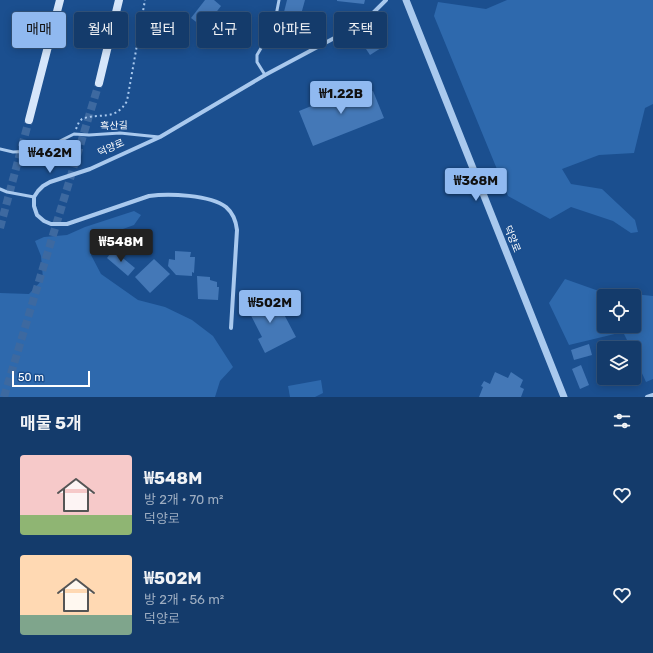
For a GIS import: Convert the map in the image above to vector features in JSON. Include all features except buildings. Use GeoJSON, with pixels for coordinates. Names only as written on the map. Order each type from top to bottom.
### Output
{"type":"FeatureCollection","features":[{"type":"Feature","properties":{"kind":"main road"},"geometry":{"type":"LineString","coordinates":[[29,120],[60,0]]}},
{"type":"Feature","properties":{"kind":"main road"},"geometry":{"type":"LineString","coordinates":[[99,83],[119,0]]}},
{"type":"Feature","properties":{"kind":"street","name":"덕양로"},"geometry":{"type":"LineString","coordinates":[[34,197],[38,191],[50,182],[90,169],[160,138],[265,75],[355,27],[372,14],[386,0]]}},
{"type":"Feature","properties":{"kind":"street","name":"덕양로"},"geometry":{"type":"LineString","coordinates":[[406,0],[564,397]]}},
{"type":"Feature","properties":{"kind":"street"},"geometry":{"type":"LineString","coordinates":[[34,197],[34,206],[37,215],[44,221],[51,224],[60,225],[74,222],[159,194],[198,198],[219,203],[227,208],[236,221],[237,230],[231,328]]}},
{"type":"Feature","properties":{"kind":"street"},"geometry":{"type":"LineString","coordinates":[[647,397],[653,395]]}},
{"type":"Feature","properties":{"kind":"lane"},"geometry":{"type":"LineString","coordinates":[[265,75],[257,62],[257,55],[274,26],[279,0]]}},
{"type":"Feature","properties":{"kind":"lane","name":"흑산길"},"geometry":{"type":"LineString","coordinates":[[0,149],[13,152],[34,151],[48,147],[74,134],[89,135],[120,133],[160,138]]}},
{"type":"Feature","properties":{"kind":"lane"},"geometry":{"type":"LineString","coordinates":[[0,189],[7,192],[34,197]]}},
{"type":"Feature","properties":{"kind":"path"},"geometry":{"type":"LineString","coordinates":[[74,134],[77,125],[82,119],[111,115],[121,109],[127,102],[145,0]]}},
{"type":"Feature","properties":{"kind":"shaded area"},"geometry":{"type":"Polygon","coordinates":[[[507,0],[653,0],[653,104],[645,108],[634,153],[599,155],[562,169],[571,184],[602,189],[635,220],[638,232],[631,233],[613,221],[571,207],[550,219],[508,196],[434,16],[438,2],[486,9],[507,0]]]}},
{"type":"Feature","properties":{"kind":"shaded area"},"geometry":{"type":"Polygon","coordinates":[[[134,211],[141,215],[134,225],[93,240],[91,255],[101,274],[138,300],[165,307],[192,320],[213,336],[233,367],[220,381],[215,397],[0,397],[0,293],[29,294],[43,279],[41,256],[35,241],[44,237],[67,235],[85,227],[134,211]]]}},
{"type":"Feature","properties":{"kind":"shaded area"},"geometry":{"type":"Polygon","coordinates":[[[565,279],[597,290],[597,333],[619,333],[569,345],[549,303],[565,279]]]}},
{"type":"Feature","properties":{"kind":"shaded area"},"geometry":{"type":"Polygon","coordinates":[[[641,295],[653,296],[653,379],[646,382],[641,371],[641,341],[628,341],[624,333],[641,333],[641,295]]]}},
{"type":"Feature","properties":{"kind":"shaded area"},"geometry":{"type":"Polygon","coordinates":[[[321,380],[323,393],[315,397],[290,397],[288,386],[321,380]]]}},
{"type":"Feature","properties":{"kind":"tunnel"},"geometry":{"type":"LineString","coordinates":[[4,397],[99,83]]}},
{"type":"Feature","properties":{"kind":"tunnel"},"geometry":{"type":"LineString","coordinates":[[0,228],[29,120]]}}]}
